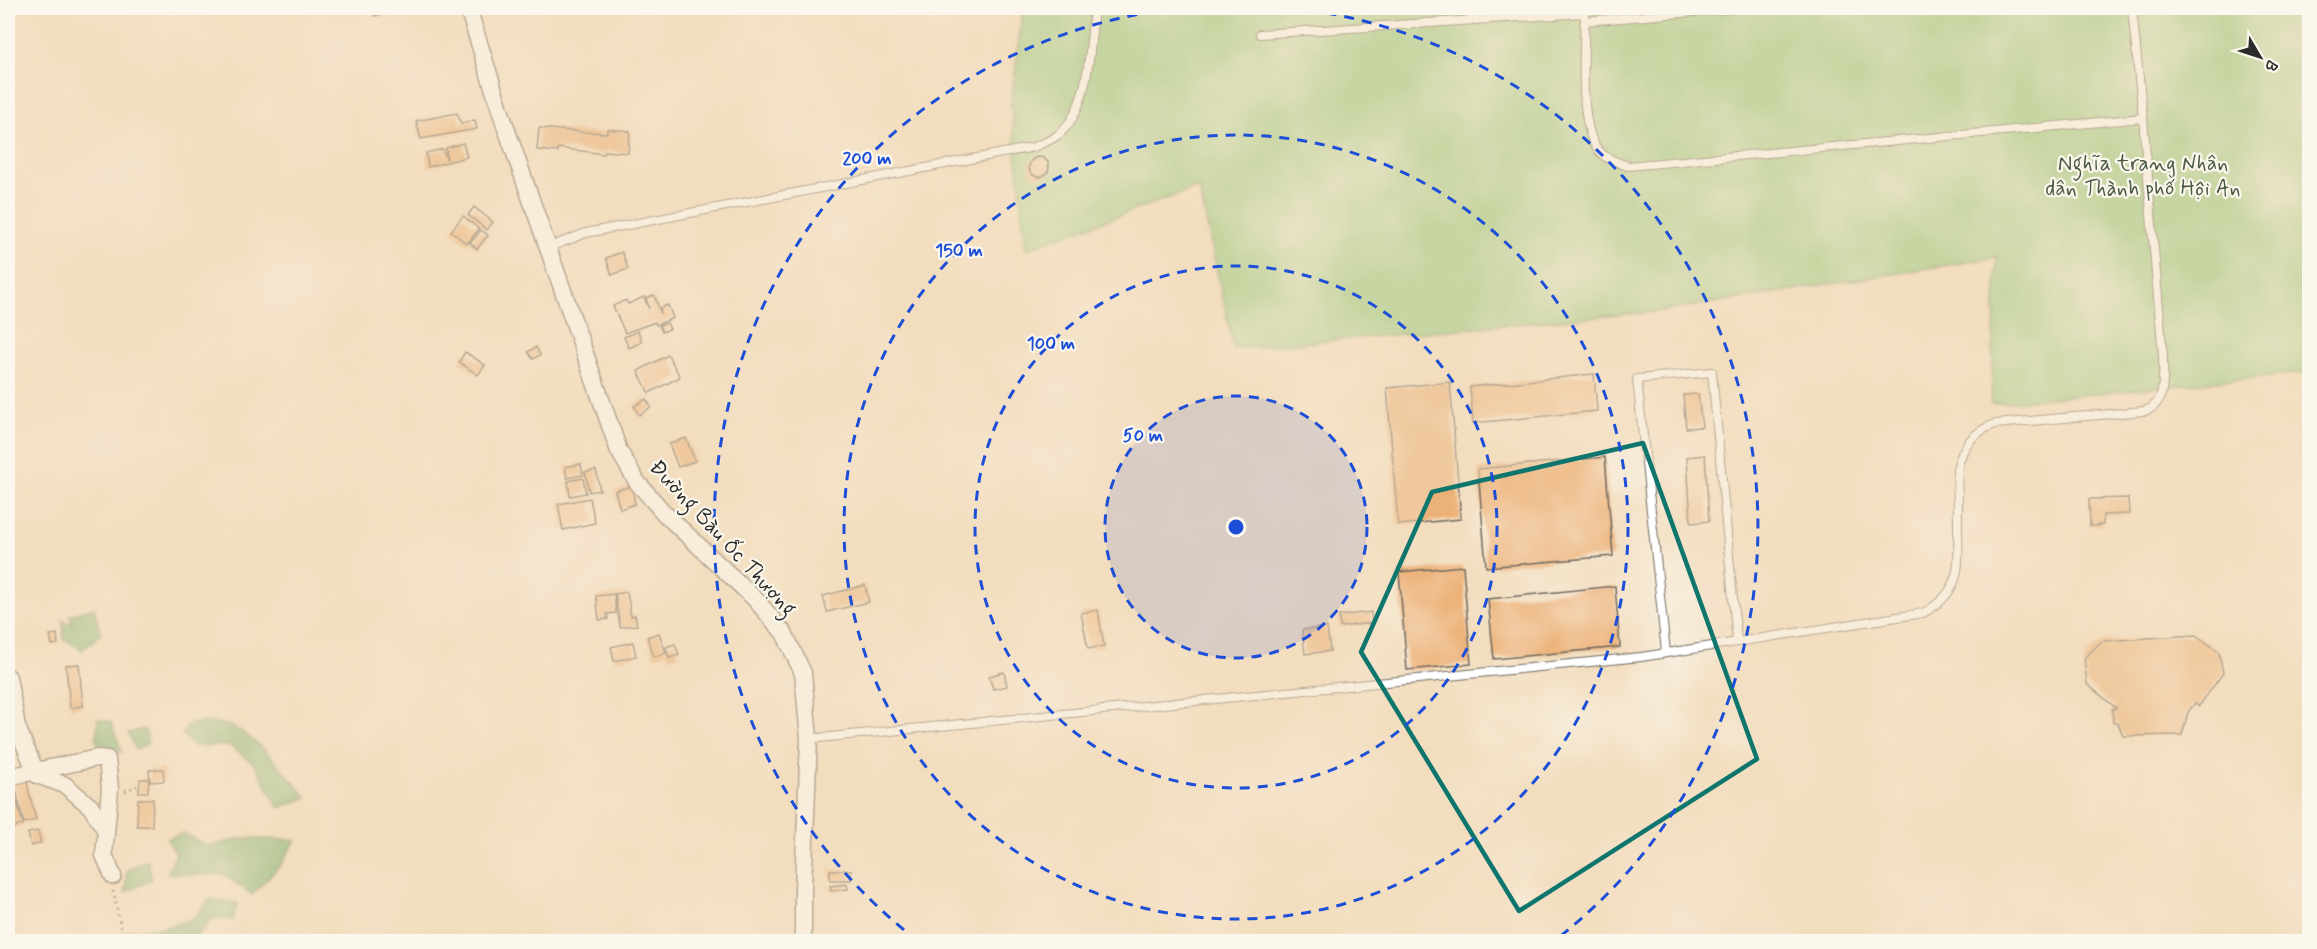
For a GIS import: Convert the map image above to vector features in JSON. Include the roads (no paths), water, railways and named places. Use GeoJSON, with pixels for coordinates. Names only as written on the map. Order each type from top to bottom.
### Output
{"type":"FeatureCollection","features":[{"type":"Feature","properties":{"kind":"street","name":"Đường Bàu Ốc Thượng"},"geometry":{"type":"LineString","coordinates":[[468,8],[547,248],[619,451],[637,482],[664,513],[755,599],[784,633],[803,673],[809,739],[803,942]]}},
{"type":"Feature","properties":{"kind":"street"},"geometry":{"type":"LineString","coordinates":[[8,677],[17,727],[37,775],[65,785],[91,807],[106,831]]}},
{"type":"Feature","properties":{"kind":"street"},"geometry":{"type":"LineString","coordinates":[[8,777],[97,758],[107,759],[110,789],[104,855],[112,876]]}},
{"type":"Feature","properties":{"kind":"lane"},"geometry":{"type":"LineString","coordinates":[[547,248],[586,233],[1034,147],[1056,137],[1078,108],[1087,72],[1094,8]]}},
{"type":"Feature","properties":{"kind":"lane"},"geometry":{"type":"LineString","coordinates":[[1258,9],[1277,8]]}},
{"type":"Feature","properties":{"kind":"lane"},"geometry":{"type":"LineString","coordinates":[[1260,33],[1585,14],[1741,8]]}},
{"type":"Feature","properties":{"kind":"lane"},"geometry":{"type":"LineString","coordinates":[[809,739],[1570,664],[1737,642],[1923,613],[1934,607],[1947,594],[1957,578],[1960,562],[1957,470],[1960,456],[1968,442],[1980,430],[1995,424],[2150,410],[2157,404],[2162,394],[2163,357],[2132,8]]}},
{"type":"Feature","properties":{"kind":"lane"},"geometry":{"type":"LineString","coordinates":[[1585,14],[1585,109],[1589,134],[1605,156],[1628,166],[2143,118]]}},
{"type":"Feature","properties":{"kind":"lane"},"geometry":{"type":"LineString","coordinates":[[1666,652],[1636,380],[1712,372],[1737,642]]}},
{"type":"Feature","properties":{"kind":"park label","name":"Nghĩa trang Nhân dân Thành phố Hội An"},"geometry":{"type":"Point","coordinates":[2143,174]}}]}
